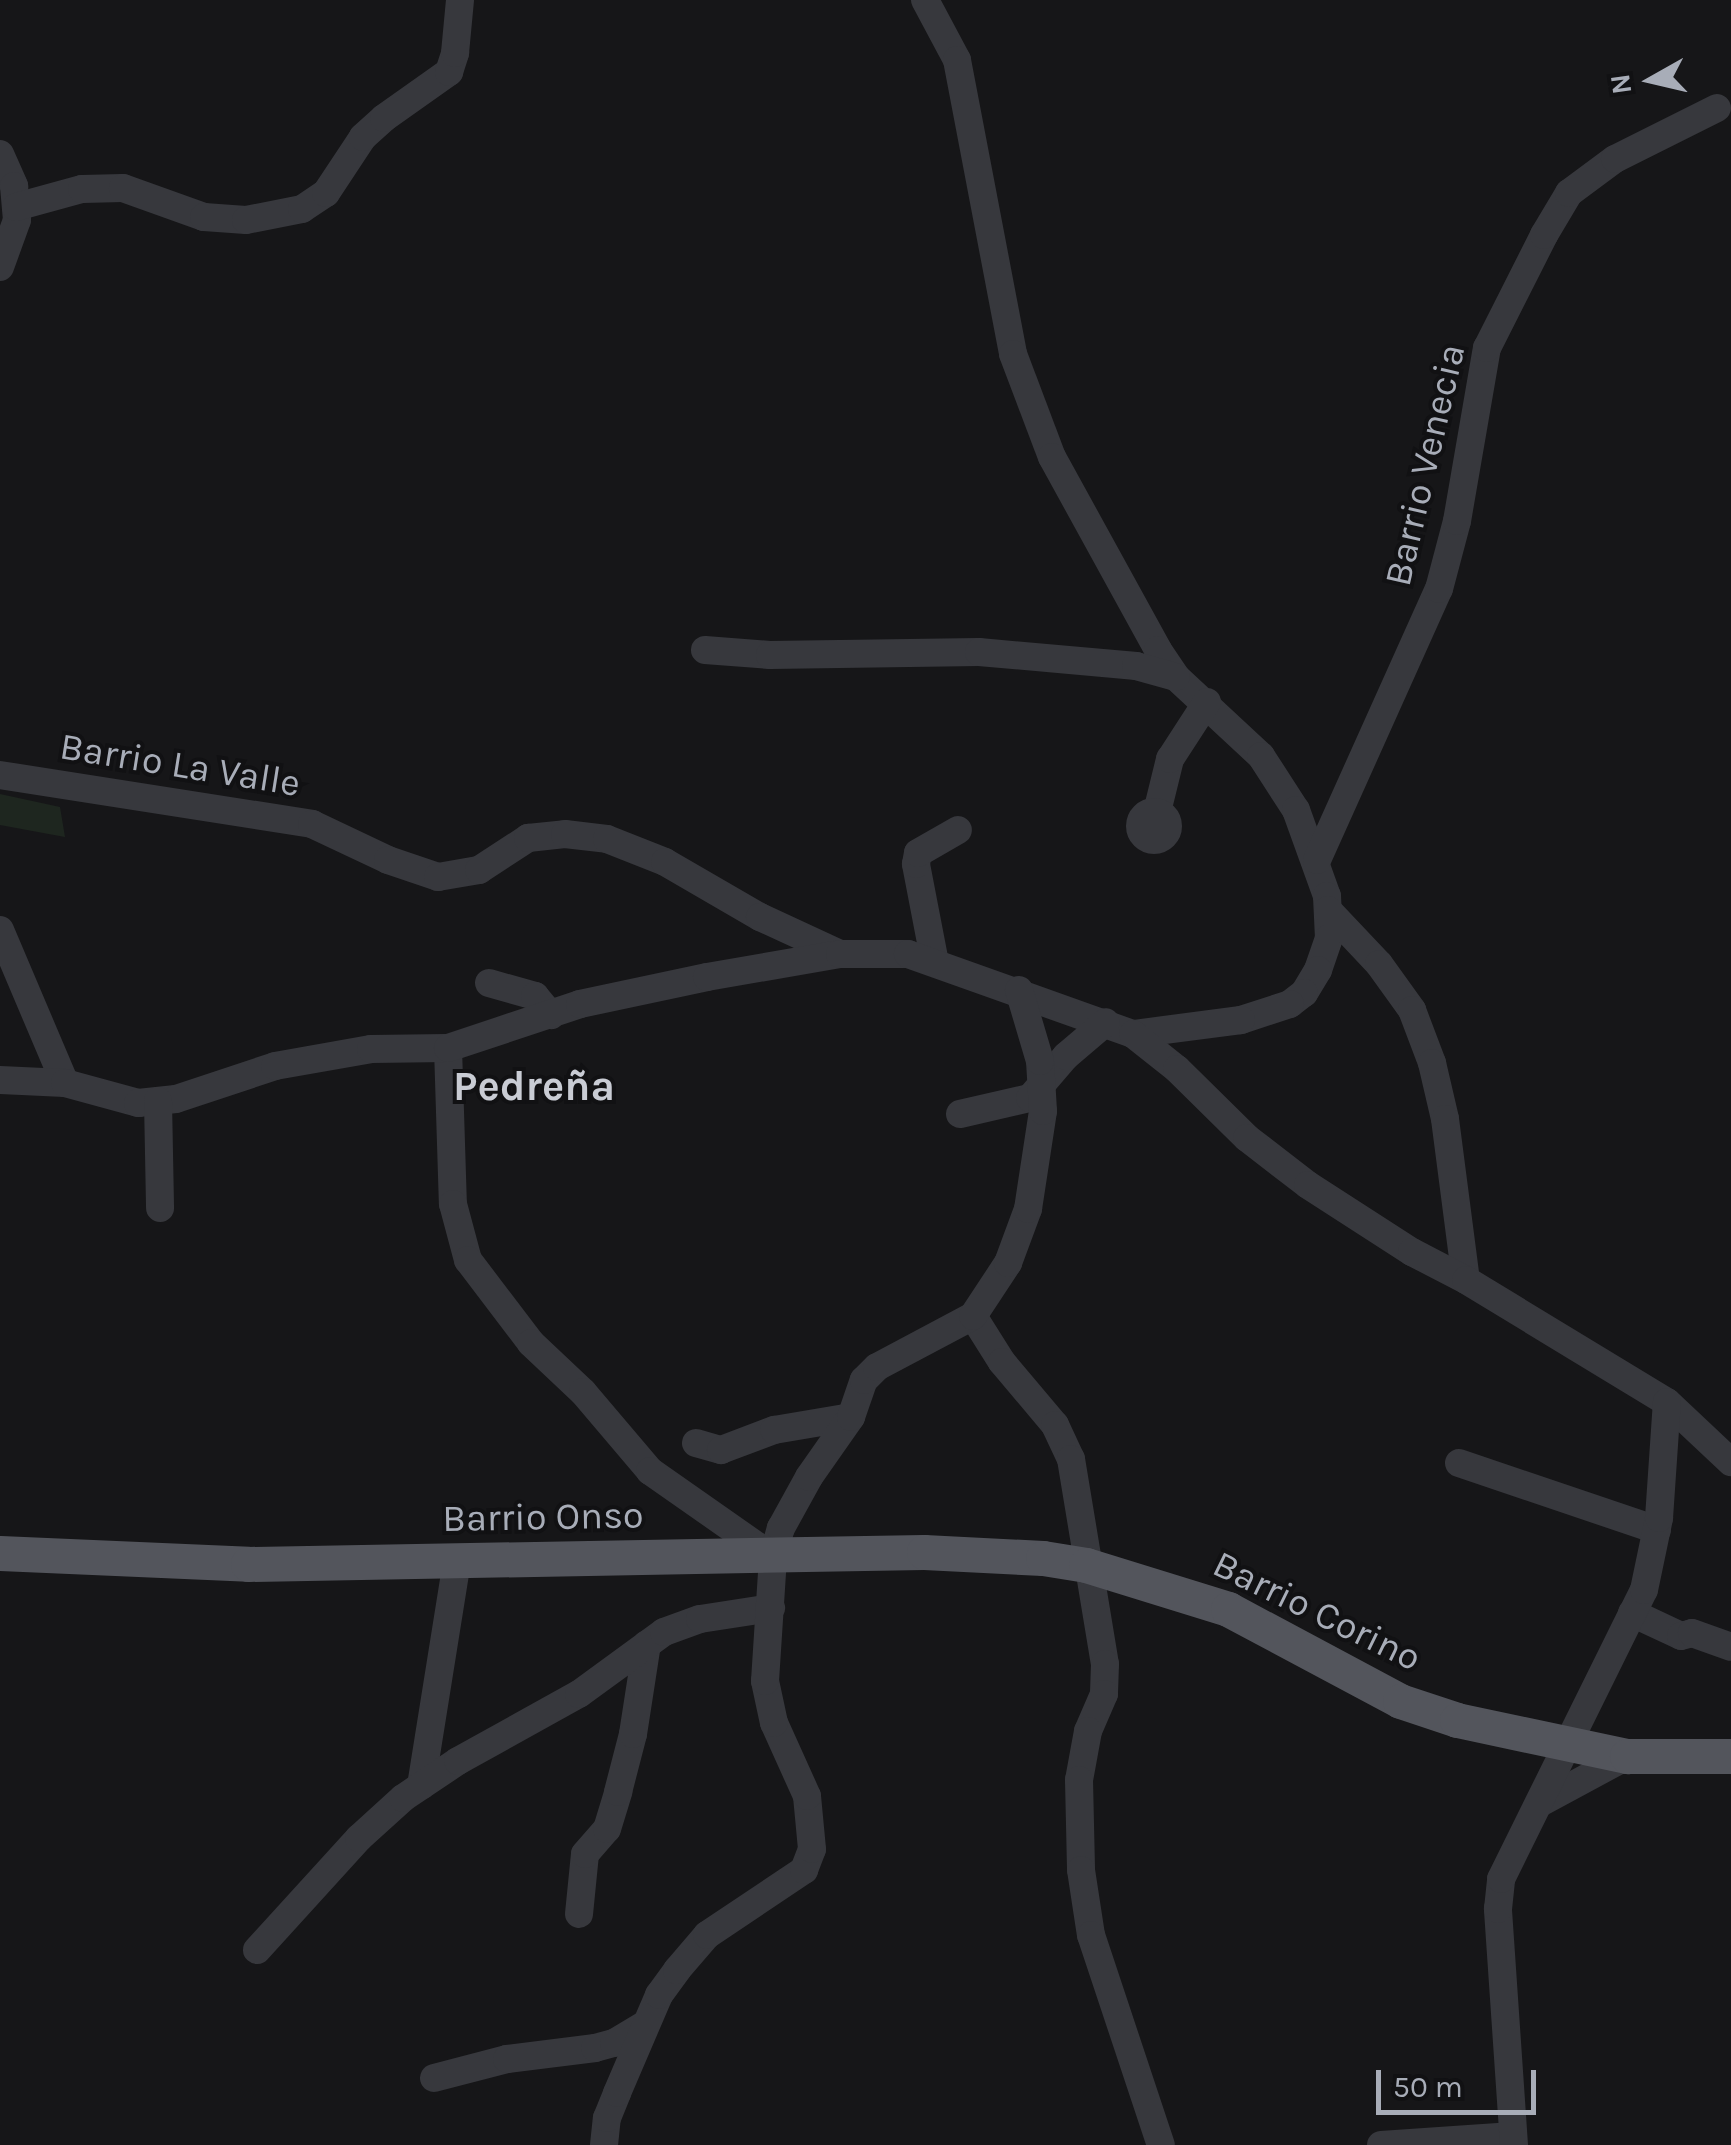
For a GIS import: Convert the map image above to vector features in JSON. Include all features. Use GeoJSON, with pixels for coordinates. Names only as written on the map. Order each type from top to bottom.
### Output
{"type":"FeatureCollection","features":[{"type":"Feature","properties":{"kind":"main road","name":"Barrio Onso"},"geometry":{"type":"LineString","coordinates":[[0,1553],[248,1564],[998,1554],[1086,1566]]}},
{"type":"Feature","properties":{"kind":"main road","name":"Barrio Corino"},"geometry":{"type":"LineString","coordinates":[[1086,1566],[1228,1609],[1400,1702],[1577,1748],[1627,1756],[1731,1756]]}},
{"type":"Feature","properties":{"kind":"street"},"geometry":{"type":"LineString","coordinates":[[16,207],[53,194],[123,188],[204,216],[246,220],[302,209],[326,194],[374,127],[449,72],[456,54],[460,0]]}},
{"type":"Feature","properties":{"kind":"street"},"geometry":{"type":"LineString","coordinates":[[925,0],[958,60],[1000,298],[1013,354],[1034,414],[1080,510],[1176,677],[1261,756],[1296,810],[1318,860],[1329,938],[1318,970],[1304,993],[1290,1004],[1241,1020],[1134,1034]]}},
{"type":"Feature","properties":{"kind":"street","name":"Barrio Venecia"},"geometry":{"type":"LineString","coordinates":[[1318,860],[1440,589],[1487,348],[1544,235],[1569,193],[1616,159],[1717,108]]}},
{"type":"Feature","properties":{"kind":"street"},"geometry":{"type":"LineString","coordinates":[[0,154],[14,186],[16,207],[14,234],[0,267]]}},
{"type":"Feature","properties":{"kind":"street"},"geometry":{"type":"LineString","coordinates":[[705,650],[770,655],[979,652],[1136,666],[1176,677]]}},
{"type":"Feature","properties":{"kind":"street"},"geometry":{"type":"LineString","coordinates":[[1157,812],[1170,758],[1207,702]]}},
{"type":"Feature","properties":{"kind":"street","name":"Barrio La Valle"},"geometry":{"type":"LineString","coordinates":[[0,775],[312,824],[388,860],[438,877],[479,870],[528,838],[565,834],[607,840],[666,862],[760,917],[840,954]]}},
{"type":"Feature","properties":{"kind":"street"},"geometry":{"type":"LineString","coordinates":[[935,964],[916,864],[918,853],[958,830]]}},
{"type":"Feature","properties":{"kind":"street"},"geometry":{"type":"LineString","coordinates":[[1328,910],[1379,964],[1412,1010],[1432,1063],[1444,1118],[1466,1280]]}},
{"type":"Feature","properties":{"kind":"street"},"geometry":{"type":"LineString","coordinates":[[0,930],[65,1083]]}},
{"type":"Feature","properties":{"kind":"street"},"geometry":{"type":"LineString","coordinates":[[0,1080],[65,1083],[138,1103],[214,1090],[275,1066],[371,1049],[448,1048],[551,1014],[688,980],[840,954],[908,954],[1019,990],[1134,1034],[1177,1069],[1247,1138],[1308,1185],[1412,1252],[1466,1280],[1667,1402],[1731,1462]]}},
{"type":"Feature","properties":{"kind":"street"},"geometry":{"type":"LineString","coordinates":[[489,984],[535,996],[551,1014]]}},
{"type":"Feature","properties":{"kind":"street"},"geometry":{"type":"LineString","coordinates":[[604,2145],[606,2118],[659,1995],[707,1934],[804,1870],[812,1849],[807,1796],[774,1722],[766,1682],[773,1556],[781,1528],[808,1477],[851,1417],[864,1380],[877,1367],[973,1316],[1008,1263],[1028,1210],[1038,1161],[1042,1088],[1040,1061],[1019,990]]}},
{"type":"Feature","properties":{"kind":"street"},"geometry":{"type":"LineString","coordinates":[[960,1114],[1030,1098],[1066,1056],[1106,1022]]}},
{"type":"Feature","properties":{"kind":"street"},"geometry":{"type":"LineString","coordinates":[[448,1048],[453,1204],[468,1260],[522,1333],[583,1392],[650,1472],[773,1556]]}},
{"type":"Feature","properties":{"kind":"street"},"geometry":{"type":"LineString","coordinates":[[158,1100],[160,1208]]}},
{"type":"Feature","properties":{"kind":"street"},"geometry":{"type":"LineString","coordinates":[[973,1316],[1002,1362],[1055,1425],[1071,1459],[1086,1566],[1098,1614],[1104,1694],[1088,1730],[1079,1780],[1081,1870],[1090,1935],[1161,2145]]}},
{"type":"Feature","properties":{"kind":"street"},"geometry":{"type":"LineString","coordinates":[[1381,2145],[1513,2141],[1498,1909],[1501,1879],[1542,1802],[1577,1748],[1644,1590],[1656,1530],[1667,1402]]}},
{"type":"Feature","properties":{"kind":"street"},"geometry":{"type":"LineString","coordinates":[[696,1443],[722,1450],[774,1430],[851,1417]]}},
{"type":"Feature","properties":{"kind":"street"},"geometry":{"type":"LineString","coordinates":[[1459,1462],[1656,1530]]}},
{"type":"Feature","properties":{"kind":"street"},"geometry":{"type":"LineString","coordinates":[[420,1786],[456,1561]]}},
{"type":"Feature","properties":{"kind":"street"},"geometry":{"type":"LineString","coordinates":[[257,1950],[359,1838],[420,1786],[578,1694],[664,1632],[700,1619],[771,1608]]}},
{"type":"Feature","properties":{"kind":"street"},"geometry":{"type":"LineString","coordinates":[[1632,1613],[1681,1636],[1692,1633],[1731,1647]]}},
{"type":"Feature","properties":{"kind":"street"},"geometry":{"type":"LineString","coordinates":[[579,1914],[585,1854],[606,1829],[618,1792],[634,1734],[648,1644]]}},
{"type":"Feature","properties":{"kind":"street"},"geometry":{"type":"LineString","coordinates":[[1577,1748],[1578,1784]]}},
{"type":"Feature","properties":{"kind":"street"},"geometry":{"type":"LineString","coordinates":[[1542,1802],[1627,1756]]}},
{"type":"Feature","properties":{"kind":"street"},"geometry":{"type":"LineString","coordinates":[[434,2078],[508,2059],[596,2048],[614,2043],[646,2024]]}},
{"type":"Feature","properties":{"kind":"shaded area"},"geometry":{"type":"Polygon","coordinates":[[[0,794],[60,807],[65,837],[0,825],[0,794]]]}},
{"type":"Feature","properties":{"kind":"district","name":"Pedreña"},"geometry":{"type":"Point","coordinates":[534,1086]}}]}
